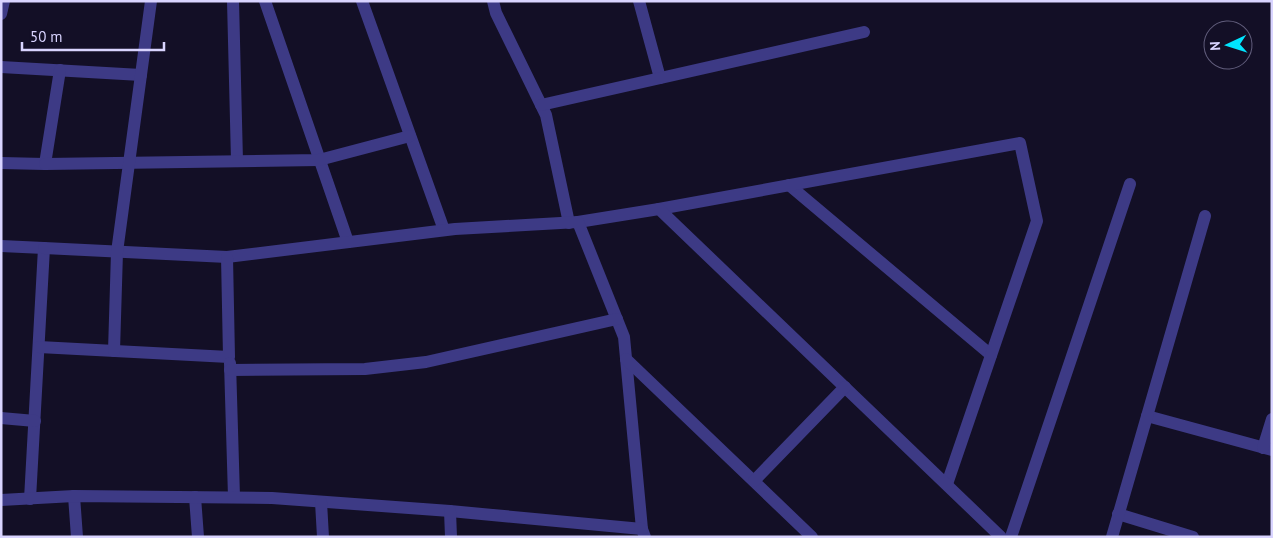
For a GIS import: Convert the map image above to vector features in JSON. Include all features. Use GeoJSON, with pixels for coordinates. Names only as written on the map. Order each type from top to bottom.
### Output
{"type":"FeatureCollection","features":[{"type":"Feature","properties":{"kind":"street"},"geometry":{"type":"LineString","coordinates":[[1,14],[4,1]]}},
{"type":"Feature","properties":{"kind":"street"},"geometry":{"type":"LineString","coordinates":[[114,351],[117,252],[151,1]]}},
{"type":"Feature","properties":{"kind":"street"},"geometry":{"type":"LineString","coordinates":[[233,1],[237,161]]}},
{"type":"Feature","properties":{"kind":"street"},"geometry":{"type":"LineString","coordinates":[[265,1],[348,242]]}},
{"type":"Feature","properties":{"kind":"street"},"geometry":{"type":"LineString","coordinates":[[362,1],[444,230]]}},
{"type":"Feature","properties":{"kind":"street"},"geometry":{"type":"LineString","coordinates":[[1,500],[74,496],[195,496],[321,502],[450,511],[643,533],[624,337],[574,222],[546,115],[496,14],[493,1]]}},
{"type":"Feature","properties":{"kind":"street"},"geometry":{"type":"LineString","coordinates":[[639,1],[660,78]]}},
{"type":"Feature","properties":{"kind":"street"},"geometry":{"type":"LineString","coordinates":[[541,105],[864,32]]}},
{"type":"Feature","properties":{"kind":"street"},"geometry":{"type":"LineString","coordinates":[[1,67],[141,75]]}},
{"type":"Feature","properties":{"kind":"street"},"geometry":{"type":"LineString","coordinates":[[45,164],[60,70]]}},
{"type":"Feature","properties":{"kind":"street"},"geometry":{"type":"LineString","coordinates":[[1,163],[319,160],[410,136]]}},
{"type":"Feature","properties":{"kind":"street"},"geometry":{"type":"LineString","coordinates":[[1,246],[227,256],[444,230],[574,222],[659,209],[1020,143],[1037,221],[947,484]]}},
{"type":"Feature","properties":{"kind":"street"},"geometry":{"type":"LineString","coordinates":[[1011,537],[1130,184]]}},
{"type":"Feature","properties":{"kind":"street"},"geometry":{"type":"LineString","coordinates":[[789,185],[991,355]]}},
{"type":"Feature","properties":{"kind":"street"},"geometry":{"type":"LineString","coordinates":[[659,209],[1001,537]]}},
{"type":"Feature","properties":{"kind":"street"},"geometry":{"type":"LineString","coordinates":[[1112,537],[1205,216]]}},
{"type":"Feature","properties":{"kind":"street"},"geometry":{"type":"LineString","coordinates":[[30,499],[44,248]]}},
{"type":"Feature","properties":{"kind":"street"},"geometry":{"type":"LineString","coordinates":[[227,256],[234,498]]}},
{"type":"Feature","properties":{"kind":"street"},"geometry":{"type":"LineString","coordinates":[[39,347],[114,351],[230,363],[365,369],[426,362],[617,319]]}},
{"type":"Feature","properties":{"kind":"street"},"geometry":{"type":"LineString","coordinates":[[626,359],[812,537]]}},
{"type":"Feature","properties":{"kind":"street"},"geometry":{"type":"LineString","coordinates":[[754,481],[845,387]]}},
{"type":"Feature","properties":{"kind":"street"},"geometry":{"type":"LineString","coordinates":[[1147,416],[1267,449],[1272,420]]}},
{"type":"Feature","properties":{"kind":"street"},"geometry":{"type":"LineString","coordinates":[[1,418],[35,421]]}},
{"type":"Feature","properties":{"kind":"street"},"geometry":{"type":"LineString","coordinates":[[74,496],[77,537]]}},
{"type":"Feature","properties":{"kind":"street"},"geometry":{"type":"LineString","coordinates":[[195,496],[198,537]]}},
{"type":"Feature","properties":{"kind":"street"},"geometry":{"type":"LineString","coordinates":[[321,502],[323,537]]}},
{"type":"Feature","properties":{"kind":"street"},"geometry":{"type":"LineString","coordinates":[[450,511],[451,537]]}},
{"type":"Feature","properties":{"kind":"street"},"geometry":{"type":"LineString","coordinates":[[1118,514],[1193,537]]}}]}
